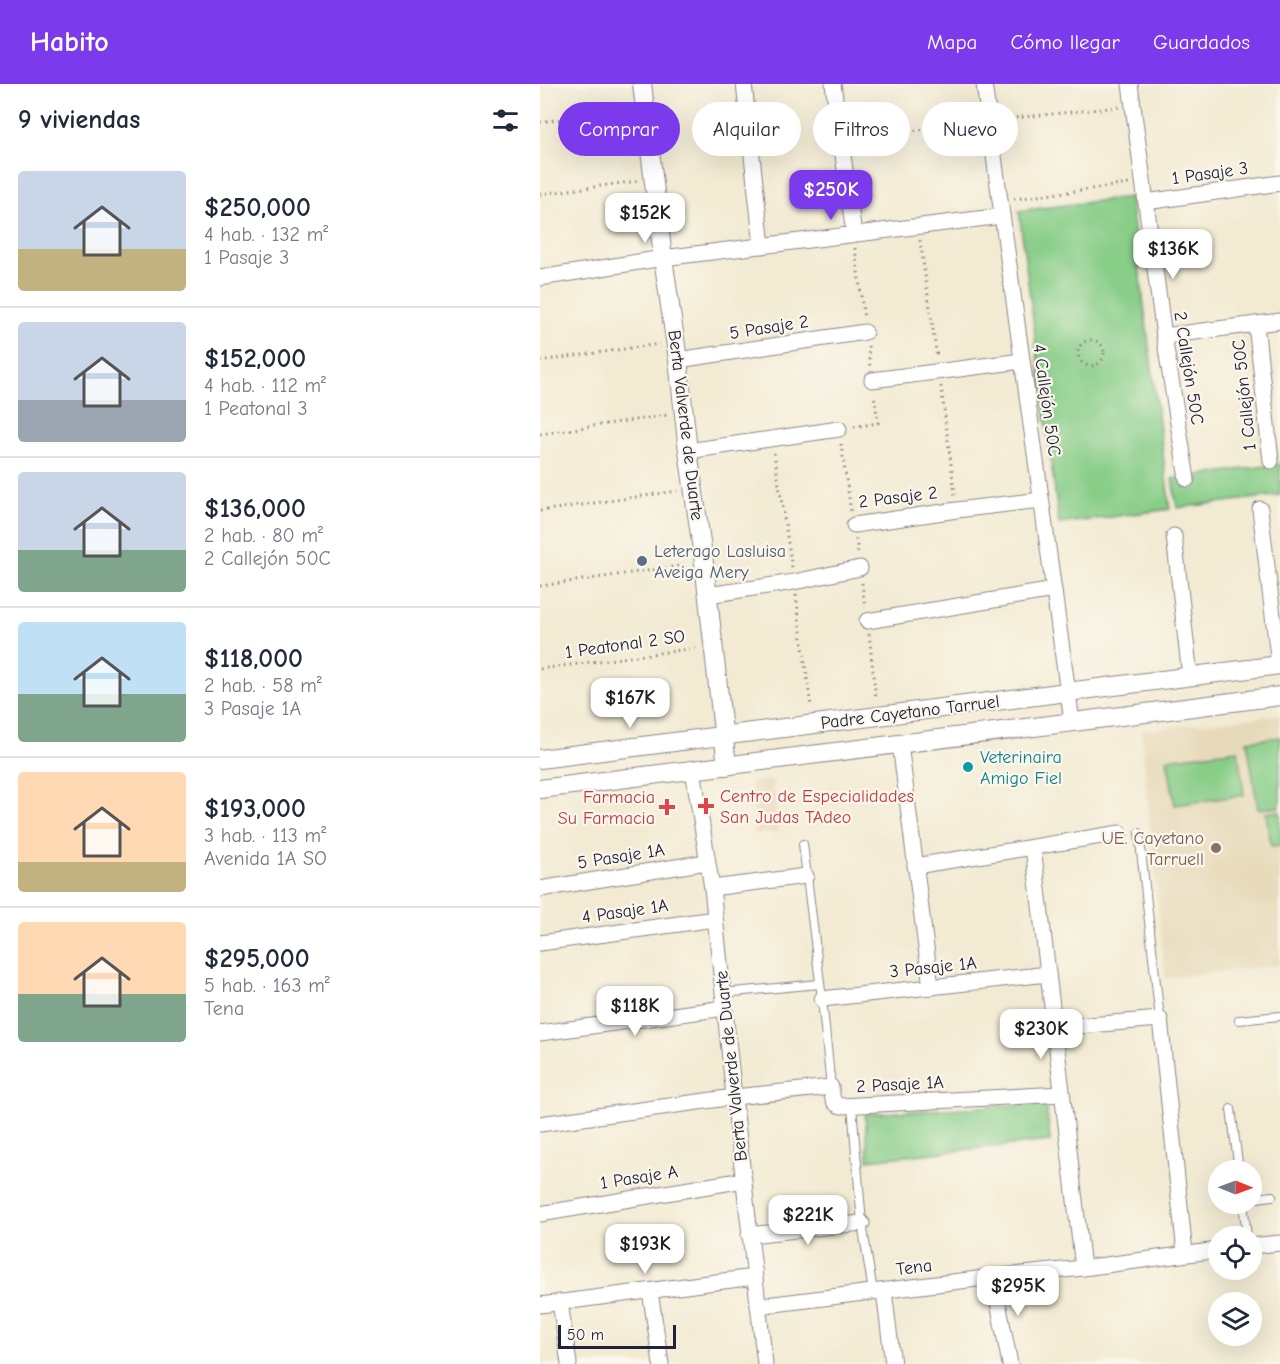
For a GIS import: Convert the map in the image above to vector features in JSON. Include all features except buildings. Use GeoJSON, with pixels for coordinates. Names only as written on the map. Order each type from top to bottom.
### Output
{"type":"FeatureCollection","features":[{"type":"Feature","properties":{"kind":"street","name":"Berta Valverde de Duarte"},"geometry":{"type":"LineString","coordinates":[[642,84],[644,102]]}},
{"type":"Feature","properties":{"kind":"street"},"geometry":{"type":"LineString","coordinates":[[744,84],[762,246]]}},
{"type":"Feature","properties":{"kind":"street"},"geometry":{"type":"LineString","coordinates":[[833,84],[854,234]]}},
{"type":"Feature","properties":{"kind":"street","name":"4 Callejón 50C"},"geometry":{"type":"LineString","coordinates":[[984,84],[1072,722]]}},
{"type":"Feature","properties":{"kind":"street","name":"2 Callejón 50C"},"geometry":{"type":"LineString","coordinates":[[1130,84],[1164,336],[1187,479]]}},
{"type":"Feature","properties":{"kind":"street","name":"Berta Valverde de Duarte"},"geometry":{"type":"LineString","coordinates":[[651,156],[708,595],[727,766]]}},
{"type":"Feature","properties":{"kind":"street","name":"1 Pasaje 3"},"geometry":{"type":"LineString","coordinates":[[1146,202],[1280,183]]}},
{"type":"Feature","properties":{"kind":"street"},"geometry":{"type":"LineString","coordinates":[[540,278],[663,258],[854,234],[1001,208]]}},
{"type":"Feature","properties":{"kind":"street"},"geometry":{"type":"LineString","coordinates":[[1164,336],[1280,321]]}},
{"type":"Feature","properties":{"kind":"street","name":"1 Callejón 50C"},"geometry":{"type":"LineString","coordinates":[[1256,324],[1271,461]]}},
{"type":"Feature","properties":{"kind":"street","name":"5 Pasaje 2"},"geometry":{"type":"LineString","coordinates":[[678,360],[865,332]]}},
{"type":"Feature","properties":{"kind":"street"},"geometry":{"type":"LineString","coordinates":[[872,380],[1022,362]]}},
{"type":"Feature","properties":{"kind":"street"},"geometry":{"type":"LineString","coordinates":[[688,451],[839,429]]}},
{"type":"Feature","properties":{"kind":"street","name":"2 Pasaje 2"},"geometry":{"type":"LineString","coordinates":[[854,525],[1041,500]]}},
{"type":"Feature","properties":{"kind":"street"},"geometry":{"type":"LineString","coordinates":[[1260,508],[1280,665]]}},
{"type":"Feature","properties":{"kind":"street"},"geometry":{"type":"LineString","coordinates":[[1174,536],[1190,676]]}},
{"type":"Feature","properties":{"kind":"street"},"geometry":{"type":"LineString","coordinates":[[708,595],[794,582],[860,568]]}},
{"type":"Feature","properties":{"kind":"street"},"geometry":{"type":"LineString","coordinates":[[867,621],[1054,590]]}},
{"type":"Feature","properties":{"kind":"street","name":"Padre Cayetano Tarruel"},"geometry":{"type":"LineString","coordinates":[[540,759],[1280,665]]}},
{"type":"Feature","properties":{"kind":"street","name":"Padre Cayetano Tarruel"},"geometry":{"type":"LineString","coordinates":[[540,789],[1280,696]]}},
{"type":"Feature","properties":{"kind":"street"},"geometry":{"type":"LineString","coordinates":[[900,744],[931,987]]}},
{"type":"Feature","properties":{"kind":"street","name":"Berta Valverde de Duarte"},"geometry":{"type":"LineString","coordinates":[[693,770],[712,888],[765,1364]]}},
{"type":"Feature","properties":{"kind":"street"},"geometry":{"type":"LineString","coordinates":[[915,866],[1120,833]]}},
{"type":"Feature","properties":{"kind":"street"},"geometry":{"type":"LineString","coordinates":[[1033,847],[1083,1268]]}},
{"type":"Feature","properties":{"kind":"street","name":"5 Pasaje 1A"},"geometry":{"type":"LineString","coordinates":[[540,888],[707,862]]}},
{"type":"Feature","properties":{"kind":"street"},"geometry":{"type":"LineString","coordinates":[[712,888],[806,876]]}},
{"type":"Feature","properties":{"kind":"street","name":"4 Pasaje 1A"},"geometry":{"type":"LineString","coordinates":[[540,943],[715,919]]}},
{"type":"Feature","properties":{"kind":"street","name":"3 Pasaje 1A"},"geometry":{"type":"LineString","coordinates":[[820,991],[931,987],[1048,974]]}},
{"type":"Feature","properties":{"kind":"street"},"geometry":{"type":"LineString","coordinates":[[540,1033],[724,1001]]}},
{"type":"Feature","properties":{"kind":"street"},"geometry":{"type":"LineString","coordinates":[[1054,1028],[1160,1019],[1185,1254]]}},
{"type":"Feature","properties":{"kind":"street","name":"2 Pasaje 1A"},"geometry":{"type":"LineString","coordinates":[[540,1124],[734,1097],[831,1088],[832,1100],[836,1105],[852,1106],[1062,1094]]}},
{"type":"Feature","properties":{"kind":"street","name":"1 Pasaje A"},"geometry":{"type":"LineString","coordinates":[[540,1214],[744,1180]]}},
{"type":"Feature","properties":{"kind":"street"},"geometry":{"type":"LineString","coordinates":[[749,1235],[862,1224]]}},
{"type":"Feature","properties":{"kind":"street"},"geometry":{"type":"LineString","coordinates":[[1262,1245],[1280,1243]]}},
{"type":"Feature","properties":{"kind":"street","name":"Tena"},"geometry":{"type":"LineString","coordinates":[[758,1306],[1208,1251]]}},
{"type":"Feature","properties":{"kind":"street"},"geometry":{"type":"LineString","coordinates":[[540,1305],[754,1277]]}},
{"type":"Feature","properties":{"kind":"street"},"geometry":{"type":"LineString","coordinates":[[993,1277],[1010,1364]]}},
{"type":"Feature","properties":{"kind":"street"},"geometry":{"type":"LineString","coordinates":[[650,1291],[661,1364]]}},
{"type":"Feature","properties":{"kind":"street"},"geometry":{"type":"LineString","coordinates":[[878,1291],[893,1364]]}},
{"type":"Feature","properties":{"kind":"street"},"geometry":{"type":"LineString","coordinates":[[560,1302],[568,1364]]}},
{"type":"Feature","properties":{"kind":"lane"},"geometry":{"type":"LineString","coordinates":[[1139,833],[1160,1019]]}},
{"type":"Feature","properties":{"kind":"lane"},"geometry":{"type":"LineString","coordinates":[[803,844],[831,1088]]}},
{"type":"Feature","properties":{"kind":"lane"},"geometry":{"type":"LineString","coordinates":[[724,1001],[820,991]]}},
{"type":"Feature","properties":{"kind":"lane"},"geometry":{"type":"LineString","coordinates":[[1239,1020],[1280,1016]]}},
{"type":"Feature","properties":{"kind":"lane"},"geometry":{"type":"LineString","coordinates":[[852,1106],[862,1224],[878,1291]]}},
{"type":"Feature","properties":{"kind":"lane"},"geometry":{"type":"LineString","coordinates":[[1231,1109],[1238,1160]]}},
{"type":"Feature","properties":{"kind":"lane"},"geometry":{"type":"LineString","coordinates":[[1262,1197],[1272,1196]]}},
{"type":"Feature","properties":{"kind":"path"},"geometry":{"type":"LineString","coordinates":[[540,122],[558,120]]}},
{"type":"Feature","properties":{"kind":"path"},"geometry":{"type":"LineString","coordinates":[[540,194],[654,179]]}},
{"type":"Feature","properties":{"kind":"path"},"geometry":{"type":"LineString","coordinates":[[1001,208],[1143,183]]}},
{"type":"Feature","properties":{"kind":"path"},"geometry":{"type":"LineString","coordinates":[[1090,341],[1099,343],[1103,350],[1103,357],[1095,366],[1084,364],[1079,356],[1083,344],[1090,341]]}},
{"type":"Feature","properties":{"kind":"path"},"geometry":{"type":"LineString","coordinates":[[540,361],[675,342]]}},
{"type":"Feature","properties":{"kind":"path"},"geometry":{"type":"LineString","coordinates":[[540,434],[684,412]]}},
{"type":"Feature","properties":{"kind":"path","name":"2 Pasaje 2"},"geometry":{"type":"LineString","coordinates":[[839,429],[854,525]]}},
{"type":"Feature","properties":{"kind":"path"},"geometry":{"type":"LineString","coordinates":[[540,512],[693,488]]}},
{"type":"Feature","properties":{"kind":"path"},"geometry":{"type":"LineString","coordinates":[[540,586],[704,563]]}},
{"type":"Feature","properties":{"kind":"path","name":"1 Peatonal 2 SO"},"geometry":{"type":"LineString","coordinates":[[540,669],[713,645]]}},
{"type":"Feature","properties":{"kind":"shaded area","name":"UE. Cayetano Tarruell"},"geometry":{"type":"Polygon","coordinates":[[[1280,715],[1280,965],[1165,978],[1141,730],[1280,715]]]}},
{"type":"Feature","properties":{"kind":"shaded area"},"geometry":{"type":"Polygon","coordinates":[[[773,780],[778,832],[755,834],[750,782],[773,780]]]}},
{"type":"Feature","properties":{"kind":"green space"},"geometry":{"type":"Polygon","coordinates":[[[1130,197],[1170,509],[1059,524],[1019,211],[1130,197]]]}},
{"type":"Feature","properties":{"kind":"green space"},"geometry":{"type":"Polygon","coordinates":[[[1280,464],[1280,495],[1177,508],[1172,479],[1280,464]]]}},
{"type":"Feature","properties":{"kind":"green space"},"geometry":{"type":"Polygon","coordinates":[[[1280,737],[1280,807],[1258,809],[1247,741],[1280,737]]]}},
{"type":"Feature","properties":{"kind":"green space"},"geometry":{"type":"Polygon","coordinates":[[[1238,750],[1244,795],[1175,805],[1167,759],[1238,750]]]}},
{"type":"Feature","properties":{"kind":"green space"},"geometry":{"type":"Polygon","coordinates":[[[1280,811],[1280,845],[1271,846],[1266,813],[1280,811]]]}},
{"type":"Feature","properties":{"kind":"green space"},"geometry":{"type":"Polygon","coordinates":[[[1046,1103],[1050,1141],[868,1160],[865,1114],[1046,1103]]]}},
{"type":"Feature","properties":{"kind":"place","name":"Leterago Lasluisa Aveiga Mery"},"geometry":{"type":"Point","coordinates":[642,561]}},
{"type":"Feature","properties":{"kind":"place","name":"Veterinaira Amigo Fiel"},"geometry":{"type":"Point","coordinates":[968,767]}},
{"type":"Feature","properties":{"kind":"place","name":"Centro de Especialidades San Judas TAdeo"},"geometry":{"type":"Point","coordinates":[706,806]}},
{"type":"Feature","properties":{"kind":"place","name":"Farmacia Su Farmacia"},"geometry":{"type":"Point","coordinates":[667,807]}},
{"type":"Feature","properties":{"kind":"place","name":"UE. Cayetano Tarruell"},"geometry":{"type":"Point","coordinates":[1216,848]}}]}
